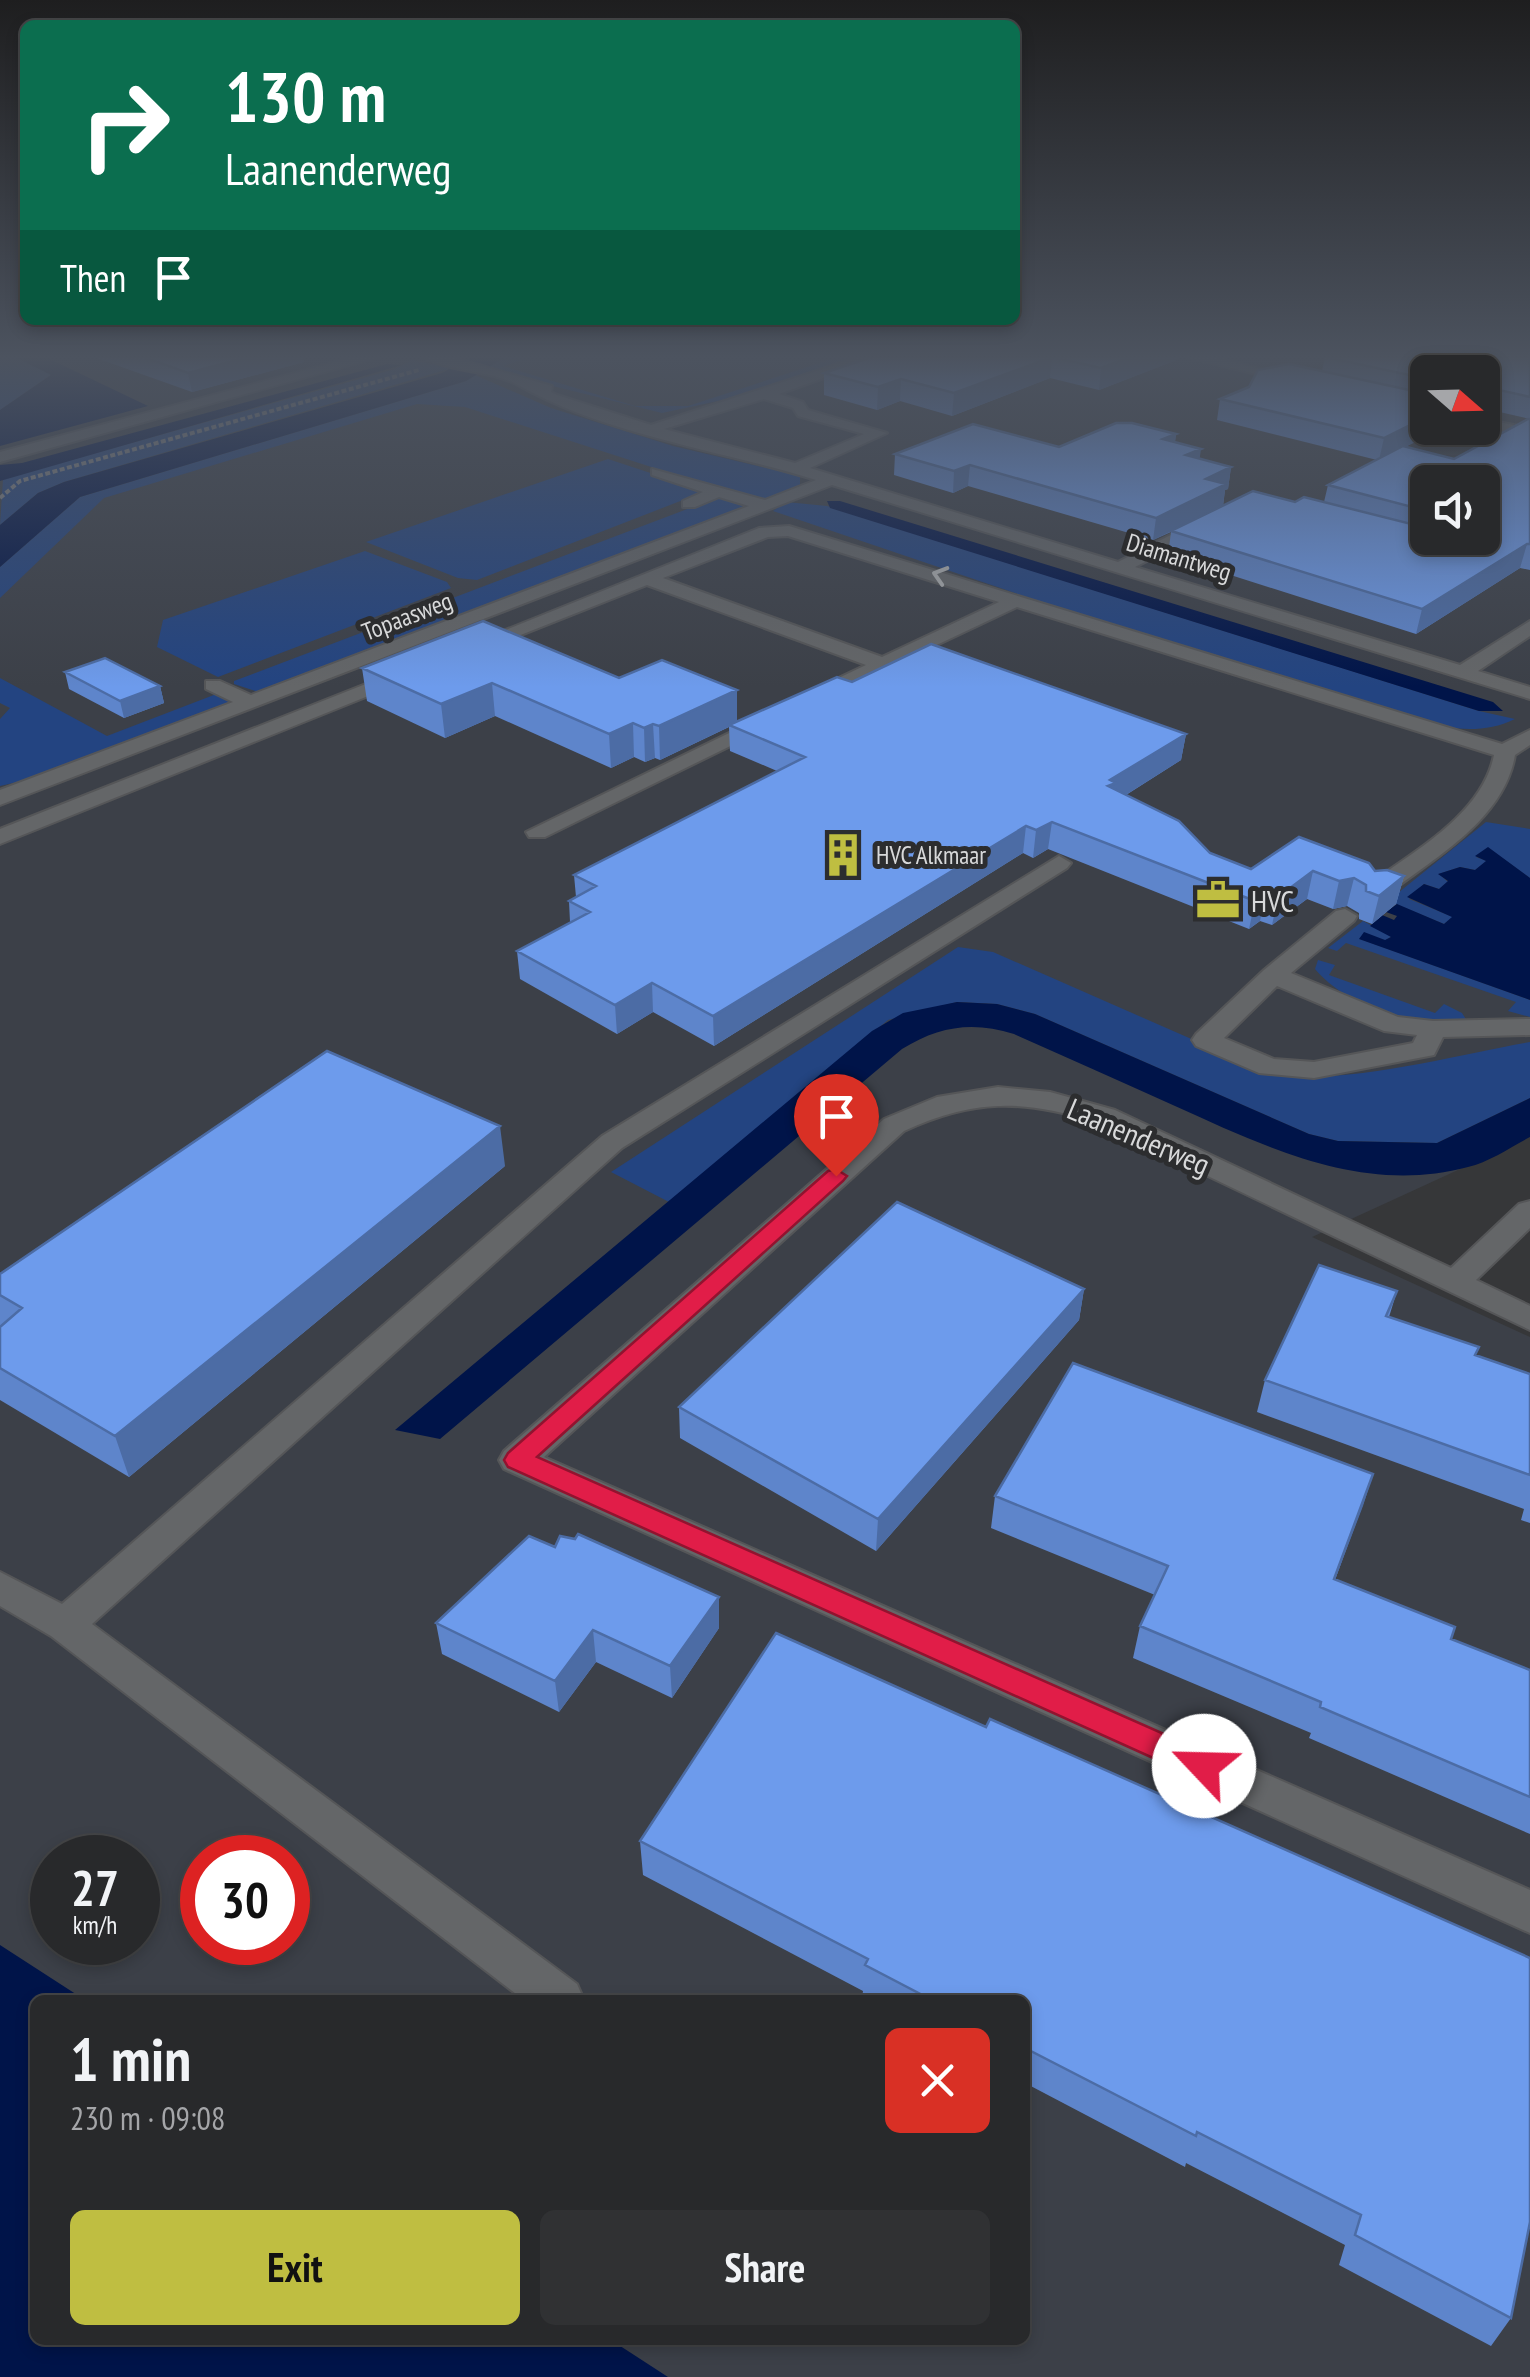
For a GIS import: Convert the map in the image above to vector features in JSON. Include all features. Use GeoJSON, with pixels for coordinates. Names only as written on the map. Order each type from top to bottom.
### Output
{"type":"FeatureCollection","features":[{"type":"Feature","properties":{"kind":"street","name":"Diamantweg"},"geometry":{"type":"LineString","coordinates":[[784,465],[1530,693]]}},
{"type":"Feature","properties":{"kind":"street"},"geometry":{"type":"LineString","coordinates":[[795,468],[803,465]]}},
{"type":"Feature","properties":{"kind":"street"},"geometry":{"type":"LineString","coordinates":[[658,472],[766,505]]}},
{"type":"Feature","properties":{"kind":"street","name":"Topaasweg"},"geometry":{"type":"LineString","coordinates":[[0,798],[832,480]]}},
{"type":"Feature","properties":{"kind":"street"},"geometry":{"type":"LineString","coordinates":[[689,504],[718,492]]}},
{"type":"Feature","properties":{"kind":"street"},"geometry":{"type":"LineString","coordinates":[[1119,568],[1222,516]]}},
{"type":"Feature","properties":{"kind":"street"},"geometry":{"type":"LineString","coordinates":[[721,522],[758,518],[787,524],[808,535],[1505,752],[1530,737]]}},
{"type":"Feature","properties":{"kind":"street"},"geometry":{"type":"LineString","coordinates":[[6,828],[765,532],[808,535]]}},
{"type":"Feature","properties":{"kind":"street"},"geometry":{"type":"LineString","coordinates":[[861,551],[843,558],[914,588],[992,612]]}},
{"type":"Feature","properties":{"kind":"street"},"geometry":{"type":"LineString","coordinates":[[645,578],[882,664]]}},
{"type":"Feature","properties":{"kind":"street"},"geometry":{"type":"LineString","coordinates":[[537,832],[1018,600]]}},
{"type":"Feature","properties":{"kind":"street"},"geometry":{"type":"LineString","coordinates":[[1462,672],[1530,627]]}},
{"type":"Feature","properties":{"kind":"street"},"geometry":{"type":"LineString","coordinates":[[214,685],[250,702]]}},
{"type":"Feature","properties":{"kind":"street"},"geometry":{"type":"LineString","coordinates":[[1377,890],[1484,803],[1500,782],[1505,752]]}},
{"type":"Feature","properties":{"kind":"street"},"geometry":{"type":"LineString","coordinates":[[65,1625],[612,1142],[1059,863]]}},
{"type":"Feature","properties":{"kind":"street"},"geometry":{"type":"LineString","coordinates":[[1345,916],[1274,975],[1206,1040],[1270,1067],[1314,1070],[1424,1049],[1433,1029]]}},
{"type":"Feature","properties":{"kind":"street"},"geometry":{"type":"LineString","coordinates":[[1274,975],[1393,1025],[1433,1029],[1530,1027]]}},
{"type":"Feature","properties":{"kind":"street","name":"Laanenderweg"},"geometry":{"type":"LineString","coordinates":[[1530,1319],[1105,1116],[1038,1097],[971,1096],[922,1110],[894,1125],[517,1460],[1530,1912]]}},
{"type":"Feature","properties":{"kind":"street"},"geometry":{"type":"LineString","coordinates":[[1454,1283],[1530,1210]]}},
{"type":"Feature","properties":{"kind":"street"},"geometry":{"type":"LineString","coordinates":[[0,1587],[65,1625],[554,1995]]}},
{"type":"Feature","properties":{"kind":"path"},"geometry":{"type":"LineString","coordinates":[[0,498],[20,481],[78,465]]}},
{"type":"Feature","properties":{"kind":"shaded area"},"geometry":{"type":"Polygon","coordinates":[[[0,465],[1530,465],[1530,1137],[1312,1237],[1530,1337],[1530,2377],[652,2377],[604,2345],[1030,2345],[1030,1995],[68,1995],[0,1950],[0,465]]]}},
{"type":"Feature","properties":{"kind":"shaded area"},"geometry":{"type":"Polygon","coordinates":[[[1,465],[56,465],[0,481],[1,465]]]}},
{"type":"Feature","properties":{"kind":"shaded area"},"geometry":{"type":"Polygon","coordinates":[[[53,465],[122,465],[38,493],[0,525],[3,479],[53,465]]]}},
{"type":"Feature","properties":{"kind":"shaded area"},"geometry":{"type":"Polygon","coordinates":[[[123,465],[187,465],[80,497],[0,567],[0,525],[38,493],[123,465]]]}},
{"type":"Feature","properties":{"kind":"shaded area"},"geometry":{"type":"Polygon","coordinates":[[[187,465],[214,465],[104,498],[0,598],[0,567],[80,497],[187,465]]]}},
{"type":"Feature","properties":{"kind":"shaded area"},"geometry":{"type":"Polygon","coordinates":[[[591,465],[626,465],[701,493],[477,580],[458,578],[366,542],[591,465]]]}},
{"type":"Feature","properties":{"kind":"shaded area"},"geometry":{"type":"Polygon","coordinates":[[[645,465],[753,465],[800,476],[800,485],[770,499],[738,495],[645,465]]]}},
{"type":"Feature","properties":{"kind":"shaded area"},"geometry":{"type":"Polygon","coordinates":[[[719,497],[739,502],[743,507],[264,694],[234,684],[234,681],[719,497]]]}},
{"type":"Feature","properties":{"kind":"shaded area"},"geometry":{"type":"Polygon","coordinates":[[[827,501],[840,501],[1493,702],[1503,711],[1479,711],[830,508],[827,501]]]}},
{"type":"Feature","properties":{"kind":"shaded area"},"geometry":{"type":"Polygon","coordinates":[[[786,502],[827,506],[1479,711],[1515,719],[1481,728],[1422,724],[773,511],[786,502]]]}},
{"type":"Feature","properties":{"kind":"shaded area"},"geometry":{"type":"Polygon","coordinates":[[[365,551],[447,582],[451,588],[218,677],[157,647],[163,620],[365,551]]]}},
{"type":"Feature","properties":{"kind":"shaded area"},"geometry":{"type":"Polygon","coordinates":[[[0,678],[107,736],[219,693],[235,701],[233,706],[57,773],[0,786],[0,719],[10,708],[0,703],[0,678]]]}},
{"type":"Feature","properties":{"kind":"shaded area"},"geometry":{"type":"Polygon","coordinates":[[[1486,822],[1530,829],[1530,878],[1488,848],[1476,857],[1487,861],[1475,870],[1460,867],[1439,874],[1448,882],[1439,889],[1424,884],[1409,899],[1453,917],[1444,924],[1388,901],[1486,822]]]}},
{"type":"Feature","properties":{"kind":"shaded area"},"geometry":{"type":"Polygon","coordinates":[[[1488,847],[1530,878],[1530,1000],[1359,939],[1364,932],[1385,940],[1391,937],[1370,926],[1382,915],[1394,920],[1397,916],[1386,912],[1397,904],[1444,924],[1452,917],[1407,897],[1424,884],[1439,889],[1448,881],[1438,874],[1460,867],[1475,870],[1486,861],[1475,856],[1488,847]]]}},
{"type":"Feature","properties":{"kind":"shaded area"},"geometry":{"type":"Polygon","coordinates":[[[1363,921],[1392,936],[1386,940],[1360,939],[1530,1000],[1530,1017],[1508,1011],[1516,1002],[1346,943],[1337,951],[1328,948],[1363,921]]]}},
{"type":"Feature","properties":{"kind":"shaded area"},"geometry":{"type":"Polygon","coordinates":[[[958,947],[993,952],[1269,1073],[1362,1073],[1530,1042],[1530,1098],[1437,1143],[1338,1141],[1309,1134],[1035,1014],[997,1004],[957,1002],[888,1020],[669,1202],[611,1172],[958,947]]]}},
{"type":"Feature","properties":{"kind":"shaded area"},"geometry":{"type":"Polygon","coordinates":[[[1318,960],[1335,965],[1329,975],[1435,1013],[1444,1004],[1462,1013],[1467,1021],[1405,1017],[1365,1005],[1329,983],[1315,969],[1318,960]]]}},
{"type":"Feature","properties":{"kind":"shaded area"},"geometry":{"type":"Polygon","coordinates":[[[957,1002],[997,1004],[1035,1014],[1309,1134],[1338,1141],[1437,1143],[1530,1098],[1530,1137],[1468,1167],[1429,1174],[1354,1171],[1317,1163],[1245,1137],[1014,1034],[970,1027],[943,1031],[902,1049],[440,1439],[395,1430],[872,1031],[903,1013],[957,1002]]]}},
{"type":"Feature","properties":{"kind":"shaded area"},"geometry":{"type":"Polygon","coordinates":[[[0,1945],[77,1995],[30,1995],[30,2345],[619,2345],[668,2377],[0,2377],[0,1945]]]}},
{"type":"Feature","properties":{"kind":"building"},"geometry":{"type":"Polygon","coordinates":[[[933,465],[1223,465],[1231,467],[1206,479],[1226,484],[1156,518],[970,465],[954,471],[933,465]]]}},
{"type":"Feature","properties":{"kind":"building"},"geometry":{"type":"Polygon","coordinates":[[[1367,465],[1530,465],[1530,544],[1422,609],[1171,531],[1253,491],[1295,502],[1304,497],[1410,524],[1410,555],[1500,555],[1500,465],[1410,465],[1410,506],[1328,485],[1367,465]]]}},
{"type":"Feature","properties":{"kind":"building"},"geometry":{"type":"Polygon","coordinates":[[[483,621],[619,678],[662,660],[737,690],[659,726],[644,728],[633,723],[609,734],[492,683],[441,704],[362,668],[483,621]]]}},
{"type":"Feature","properties":{"kind":"building","name":"HVC Alkmaar"},"geometry":{"type":"Polygon","coordinates":[[[931,644],[1186,734],[1110,780],[1116,783],[1108,786],[1179,821],[1210,853],[1251,869],[1299,837],[1369,863],[1375,871],[1387,870],[1404,876],[1379,896],[1366,891],[1366,885],[1354,878],[1339,881],[1313,871],[1278,897],[1266,892],[1255,901],[1052,822],[1036,830],[1026,826],[713,1016],[652,983],[615,1005],[517,951],[590,912],[569,901],[596,886],[574,875],[805,757],[729,725],[837,677],[852,682],[931,644]]]}},
{"type":"Feature","properties":{"kind":"building"},"geometry":{"type":"Polygon","coordinates":[[[105,658],[160,686],[120,701],[65,672],[105,658]]]}},
{"type":"Feature","properties":{"kind":"building"},"geometry":{"type":"Polygon","coordinates":[[[327,1051],[500,1126],[115,1436],[0,1368],[0,1327],[22,1308],[0,1295],[0,1274],[327,1051]]]}},
{"type":"Feature","properties":{"kind":"building"},"geometry":{"type":"Polygon","coordinates":[[[897,1202],[1084,1289],[878,1519],[679,1407],[897,1202]]]}},
{"type":"Feature","properties":{"kind":"building"},"geometry":{"type":"Polygon","coordinates":[[[1319,1265],[1397,1291],[1386,1316],[1479,1347],[1475,1355],[1530,1374],[1530,1475],[1265,1380],[1319,1265]]]}},
{"type":"Feature","properties":{"kind":"building"},"geometry":{"type":"Polygon","coordinates":[[[1073,1363],[1373,1474],[1334,1579],[1455,1627],[1451,1639],[1530,1670],[1530,1797],[1320,1707],[1321,1702],[1140,1626],[1168,1566],[995,1496],[1073,1363]]]}},
{"type":"Feature","properties":{"kind":"building"},"geometry":{"type":"Polygon","coordinates":[[[578,1534],[719,1597],[670,1666],[593,1630],[555,1681],[436,1623],[529,1536],[555,1547],[560,1536],[575,1539],[578,1534]]]}},
{"type":"Feature","properties":{"kind":"building"},"geometry":{"type":"Polygon","coordinates":[[[776,1633],[986,1727],[990,1719],[1530,1958],[1530,2222],[1511,2318],[1355,2235],[1361,2215],[1030,2051],[1030,1995],[922,1995],[865,1965],[868,1959],[640,1841],[776,1633]]]}},
{"type":"Feature","properties":{"kind":"place","name":"HVC Alkmaar"},"geometry":{"type":"Point","coordinates":[843,855]}},
{"type":"Feature","properties":{"kind":"place","name":"HVC"},"geometry":{"type":"Point","coordinates":[1218,900]}},
{"type":"Feature","properties":{"kind":"route"},"geometry":{"type":"LineString","coordinates":[[836,1176],[517,1460],[1204,1766]]}}]}
